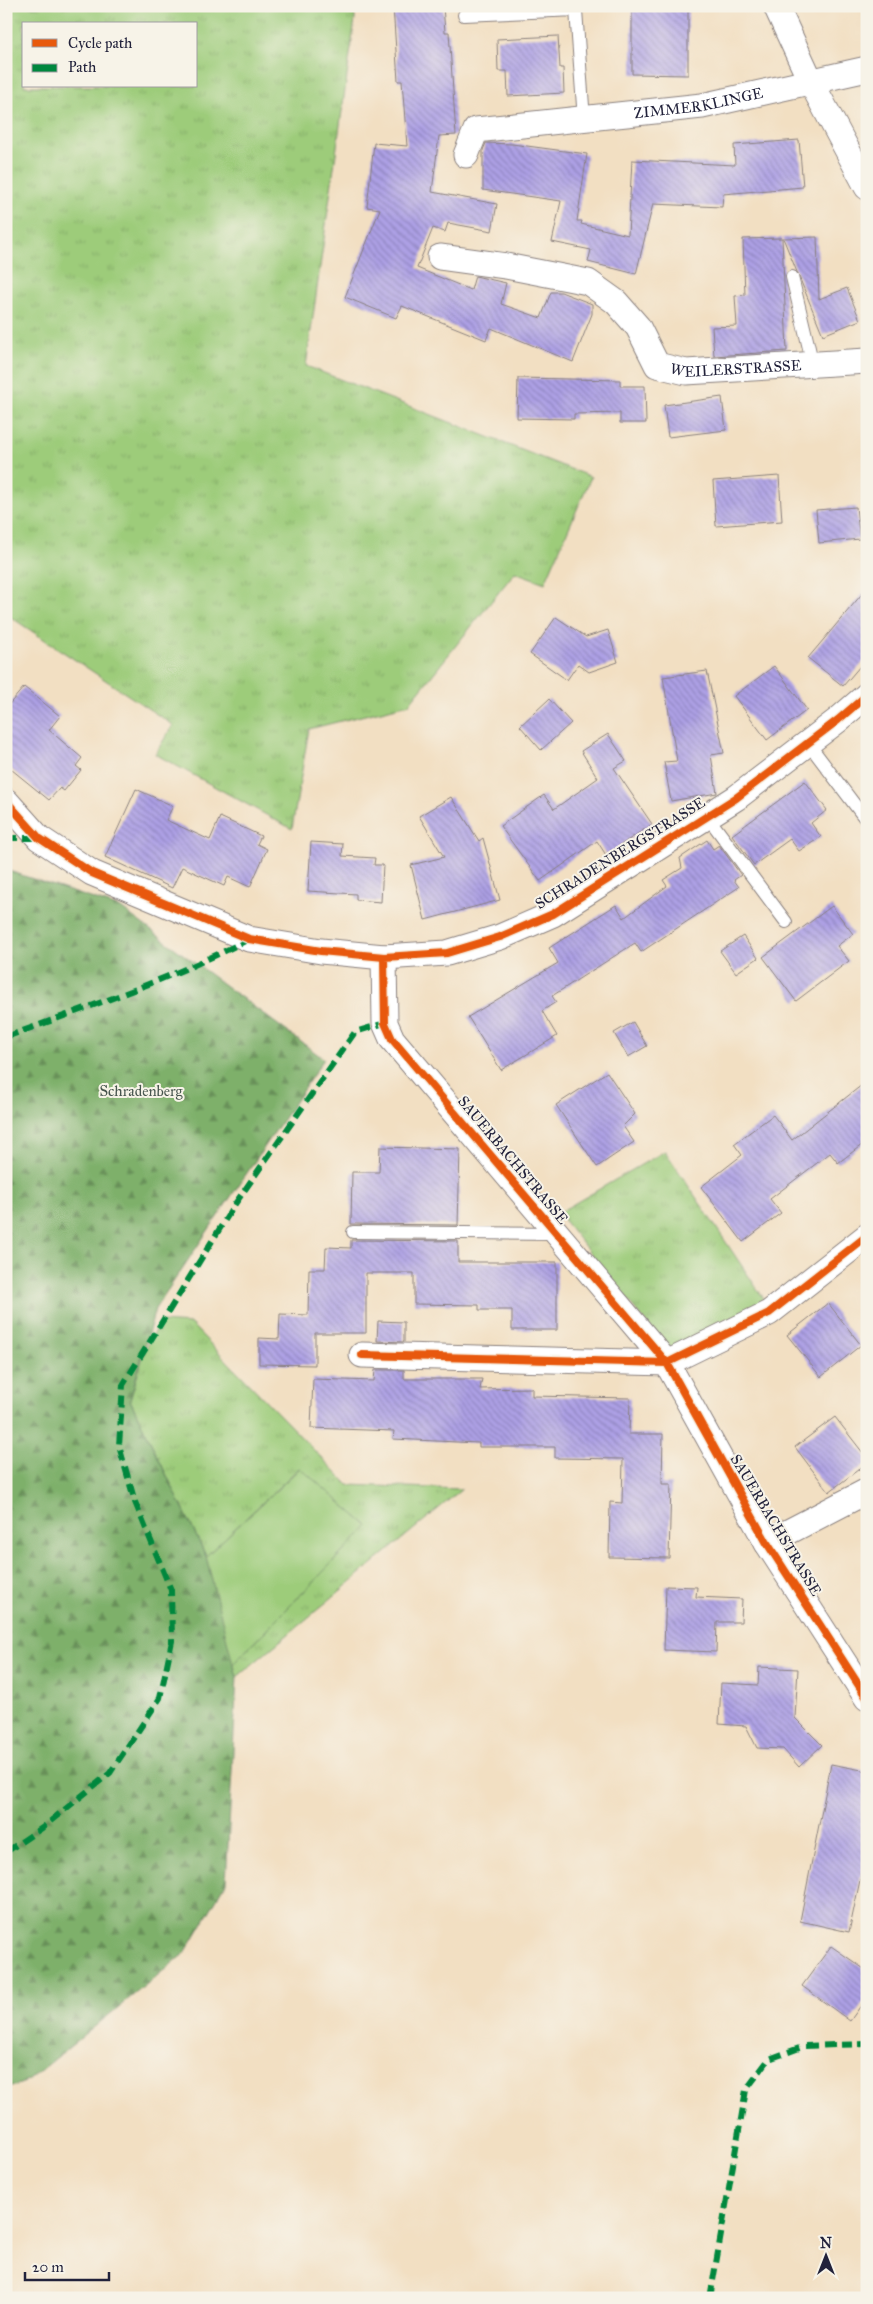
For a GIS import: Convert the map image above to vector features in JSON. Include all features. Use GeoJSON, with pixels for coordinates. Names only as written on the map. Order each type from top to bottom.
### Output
{"type":"FeatureCollection","features":[{"type":"Feature","properties":{"kind":"street"},"geometry":{"type":"LineString","coordinates":[[776,6],[812,82],[867,187]]}},
{"type":"Feature","properties":{"kind":"street","name":"ZIMMERKLINGE"},"geometry":{"type":"LineString","coordinates":[[466,155],[476,130],[702,106],[867,68]]}},
{"type":"Feature","properties":{"kind":"street","name":"WEILERSTRASSE"},"geometry":{"type":"LineString","coordinates":[[440,257],[506,266],[588,282],[616,302],[638,327],[657,365],[686,372],[867,361]]}},
{"type":"Feature","properties":{"kind":"street","name":"SCHRADENBERGSTRASSE"},"geometry":{"type":"LineString","coordinates":[[6,801],[39,838],[92,873],[249,940],[321,951],[384,957],[447,953],[500,937],[553,914],[736,798],[867,695]]}},
{"type":"Feature","properties":{"kind":"street","name":"SAUERBACHSTRASSE"},"geometry":{"type":"LineString","coordinates":[[384,957],[385,1023],[392,1039],[667,1363],[767,1543],[867,1698]]}},
{"type":"Feature","properties":{"kind":"street"},"geometry":{"type":"LineString","coordinates":[[362,1355],[667,1363],[769,1313],[867,1236]]}},
{"type":"Feature","properties":{"kind":"street"},"geometry":{"type":"LineString","coordinates":[[767,1543],[867,1491]]}},
{"type":"Feature","properties":{"kind":"lane"},"geometry":{"type":"LineString","coordinates":[[464,15],[576,10],[584,120]]}},
{"type":"Feature","properties":{"kind":"lane"},"geometry":{"type":"LineString","coordinates":[[792,277],[813,365]]}},
{"type":"Feature","properties":{"kind":"lane"},"geometry":{"type":"LineString","coordinates":[[808,743],[867,821]]}},
{"type":"Feature","properties":{"kind":"lane"},"geometry":{"type":"LineString","coordinates":[[707,816],[786,922]]}},
{"type":"Feature","properties":{"kind":"lane"},"geometry":{"type":"LineString","coordinates":[[353,1232],[558,1234]]}},
{"type":"Feature","properties":{"kind":"green space"},"geometry":{"type":"Polygon","coordinates":[[[6,6],[354,6],[355,19],[306,366],[591,477],[545,583],[515,572],[409,704],[309,729],[292,829],[155,754],[173,725],[6,614],[6,6]]]}},
{"type":"Feature","properties":{"kind":"green space","name":"Schradenberg"},"geometry":{"type":"Polygon","coordinates":[[[6,870],[121,908],[324,1059],[155,1309],[130,1400],[206,1556],[237,1677],[226,1883],[185,1953],[28,2081],[6,2089],[6,870]]]}},
{"type":"Feature","properties":{"kind":"green space"},"geometry":{"type":"Polygon","coordinates":[[[665,1151],[766,1302],[668,1350],[558,1213],[665,1151]]]}},
{"type":"Feature","properties":{"kind":"green space"},"geometry":{"type":"Polygon","coordinates":[[[160,1322],[191,1324],[348,1485],[462,1489],[237,1677],[233,1664],[368,1526],[299,1468],[206,1556],[130,1400],[145,1350],[160,1322]]]}},
{"type":"Feature","properties":{"kind":"green space"},"geometry":{"type":"Polygon","coordinates":[[[300,1468],[368,1526],[233,1664],[206,1556],[300,1468]]]}},
{"type":"Feature","properties":{"kind":"building"},"geometry":{"type":"Polygon","coordinates":[[[393,6],[443,6],[445,32],[449,32],[456,135],[439,136],[432,192],[497,204],[492,231],[448,223],[445,232],[433,228],[417,268],[471,290],[475,276],[506,283],[501,304],[541,318],[551,292],[561,292],[592,304],[592,314],[573,362],[491,328],[486,340],[402,306],[396,318],[345,297],[380,209],[367,207],[374,143],[407,146],[402,81],[398,81],[393,6]]]}},
{"type":"Feature","properties":{"kind":"building"},"geometry":{"type":"Polygon","coordinates":[[[632,6],[688,6],[688,75],[632,74],[632,6]]]}},
{"type":"Feature","properties":{"kind":"building"},"geometry":{"type":"Polygon","coordinates":[[[558,36],[560,68],[563,68],[564,93],[508,96],[507,71],[498,71],[497,39],[558,36]]]}},
{"type":"Feature","properties":{"kind":"building"},"geometry":{"type":"Polygon","coordinates":[[[799,140],[803,187],[723,194],[722,207],[653,204],[636,274],[588,262],[591,250],[552,242],[561,201],[483,190],[483,150],[486,143],[512,144],[587,154],[577,221],[582,221],[581,224],[628,235],[632,160],[735,165],[734,145],[799,140]]]}},
{"type":"Feature","properties":{"kind":"building"},"geometry":{"type":"Polygon","coordinates":[[[817,237],[819,299],[847,288],[860,320],[823,335],[783,238],[817,237]]]}},
{"type":"Feature","properties":{"kind":"building"},"geometry":{"type":"Polygon","coordinates":[[[782,238],[787,351],[714,356],[712,327],[737,326],[735,296],[745,295],[743,239],[782,238]]]}},
{"type":"Feature","properties":{"kind":"building"},"geometry":{"type":"Polygon","coordinates":[[[518,378],[620,380],[620,386],[645,386],[646,423],[620,423],[620,413],[574,414],[574,419],[517,418],[518,378]]]}},
{"type":"Feature","properties":{"kind":"building"},"geometry":{"type":"Polygon","coordinates":[[[722,397],[726,430],[668,437],[664,405],[722,397]]]}},
{"type":"Feature","properties":{"kind":"building"},"geometry":{"type":"Polygon","coordinates":[[[779,476],[782,521],[716,526],[713,481],[779,476]]]}},
{"type":"Feature","properties":{"kind":"building"},"geometry":{"type":"Polygon","coordinates":[[[856,507],[860,539],[819,543],[816,510],[856,507]]]}},
{"type":"Feature","properties":{"kind":"building"},"geometry":{"type":"Polygon","coordinates":[[[867,588],[867,658],[843,686],[808,658],[867,588]]]}},
{"type":"Feature","properties":{"kind":"building"},"geometry":{"type":"Polygon","coordinates":[[[556,617],[586,637],[608,630],[618,662],[589,672],[578,664],[567,680],[530,654],[556,617]]]}},
{"type":"Feature","properties":{"kind":"building"},"geometry":{"type":"Polygon","coordinates":[[[774,666],[807,710],[767,740],[734,696],[774,666]]]}},
{"type":"Feature","properties":{"kind":"building"},"geometry":{"type":"Polygon","coordinates":[[[707,671],[724,753],[711,755],[717,793],[671,801],[664,762],[677,761],[663,677],[707,671]]]}},
{"type":"Feature","properties":{"kind":"building"},"geometry":{"type":"Polygon","coordinates":[[[24,687],[60,716],[49,730],[82,758],[76,766],[81,770],[64,791],[60,788],[49,800],[6,765],[6,708],[24,687]]]}},
{"type":"Feature","properties":{"kind":"building"},"geometry":{"type":"Polygon","coordinates":[[[549,699],[571,723],[541,750],[520,726],[549,699]]]}},
{"type":"Feature","properties":{"kind":"building"},"geometry":{"type":"Polygon","coordinates":[[[608,734],[626,761],[614,768],[652,824],[606,855],[597,841],[540,881],[500,826],[544,795],[554,809],[598,778],[581,751],[608,734]]]}},
{"type":"Feature","properties":{"kind":"building"},"geometry":{"type":"Polygon","coordinates":[[[805,781],[827,810],[811,823],[821,837],[799,851],[790,839],[754,865],[732,835],[805,781]]]}},
{"type":"Feature","properties":{"kind":"building"},"geometry":{"type":"Polygon","coordinates":[[[136,789],[173,806],[166,820],[210,840],[220,817],[261,836],[257,844],[267,849],[250,887],[228,877],[224,886],[182,867],[172,888],[105,857],[136,789]]]}},
{"type":"Feature","properties":{"kind":"building"},"geometry":{"type":"Polygon","coordinates":[[[451,797],[479,841],[483,838],[500,900],[425,920],[411,865],[444,857],[419,816],[451,797]]]}},
{"type":"Feature","properties":{"kind":"building"},"geometry":{"type":"Polygon","coordinates":[[[707,840],[713,849],[719,845],[741,875],[734,880],[739,887],[641,952],[635,943],[552,996],[556,1002],[542,1011],[557,1036],[501,1070],[468,1017],[558,963],[549,948],[616,905],[624,918],[667,886],[663,880],[682,868],[680,858],[707,840]]]}},
{"type":"Feature","properties":{"kind":"building"},"geometry":{"type":"Polygon","coordinates":[[[311,842],[343,844],[342,856],[375,858],[374,865],[383,865],[381,902],[356,900],[356,894],[308,891],[311,842]]]}},
{"type":"Feature","properties":{"kind":"building"},"geometry":{"type":"Polygon","coordinates":[[[832,906],[853,934],[837,946],[849,961],[796,1001],[763,957],[832,906]]]}},
{"type":"Feature","properties":{"kind":"building"},"geometry":{"type":"Polygon","coordinates":[[[743,936],[758,958],[736,973],[720,951],[743,936]]]}},
{"type":"Feature","properties":{"kind":"building"},"geometry":{"type":"Polygon","coordinates":[[[633,1022],[647,1046],[628,1057],[614,1033],[633,1022]]]}},
{"type":"Feature","properties":{"kind":"building"},"geometry":{"type":"Polygon","coordinates":[[[607,1072],[635,1114],[623,1126],[634,1142],[597,1167],[556,1105],[607,1072]]]}},
{"type":"Feature","properties":{"kind":"building"},"geometry":{"type":"Polygon","coordinates":[[[867,1081],[867,1141],[838,1163],[830,1153],[770,1199],[781,1213],[743,1242],[701,1187],[742,1155],[734,1144],[773,1115],[792,1140],[867,1081]]]}},
{"type":"Feature","properties":{"kind":"building"},"geometry":{"type":"Polygon","coordinates":[[[380,1147],[460,1149],[458,1225],[351,1224],[352,1172],[379,1172],[380,1147]]]}},
{"type":"Feature","properties":{"kind":"building"},"geometry":{"type":"Polygon","coordinates":[[[351,1240],[458,1241],[458,1262],[557,1262],[557,1330],[512,1330],[512,1310],[479,1310],[479,1305],[414,1304],[414,1273],[366,1273],[366,1333],[315,1333],[315,1365],[259,1364],[259,1338],[279,1339],[280,1314],[308,1315],[309,1269],[325,1269],[326,1247],[351,1248],[351,1240]]]}},
{"type":"Feature","properties":{"kind":"building"},"geometry":{"type":"Polygon","coordinates":[[[828,1303],[861,1345],[821,1377],[787,1335],[828,1303]]]}},
{"type":"Feature","properties":{"kind":"building"},"geometry":{"type":"Polygon","coordinates":[[[378,1321],[404,1322],[404,1342],[377,1341],[378,1321]]]}},
{"type":"Feature","properties":{"kind":"building"},"geometry":{"type":"Polygon","coordinates":[[[375,1370],[404,1370],[404,1379],[482,1379],[480,1389],[532,1388],[532,1396],[630,1398],[629,1434],[663,1434],[662,1484],[671,1484],[669,1558],[609,1557],[610,1502],[622,1503],[623,1459],[555,1458],[555,1447],[479,1447],[479,1443],[393,1439],[394,1431],[311,1428],[313,1379],[374,1381],[375,1370]]]}},
{"type":"Feature","properties":{"kind":"building"},"geometry":{"type":"Polygon","coordinates":[[[835,1417],[867,1458],[867,1463],[829,1492],[795,1447],[835,1417]]]}},
{"type":"Feature","properties":{"kind":"building"},"geometry":{"type":"Polygon","coordinates":[[[666,1586],[697,1587],[696,1597],[742,1599],[741,1622],[717,1622],[716,1652],[664,1650],[666,1586]]]}},
{"type":"Feature","properties":{"kind":"building"},"geometry":{"type":"Polygon","coordinates":[[[759,1667],[798,1669],[795,1718],[822,1745],[799,1767],[783,1749],[757,1748],[746,1726],[719,1724],[721,1683],[758,1685],[759,1667]]]}},
{"type":"Feature","properties":{"kind":"building"},"geometry":{"type":"Polygon","coordinates":[[[831,1764],[867,1771],[867,1847],[849,1932],[800,1921],[831,1764]]]}},
{"type":"Feature","properties":{"kind":"building"},"geometry":{"type":"Polygon","coordinates":[[[831,1946],[867,1971],[867,1997],[850,2021],[802,1986],[831,1946]]]}},
{"type":"Feature","properties":{"kind":"marked path"},"geometry":{"type":"LineString","coordinates":[[6,838],[39,838]]}},
{"type":"Feature","properties":{"kind":"marked path"},"geometry":{"type":"LineString","coordinates":[[6,1037],[159,980],[249,939]]}},
{"type":"Feature","properties":{"kind":"marked path"},"geometry":{"type":"LineString","coordinates":[[6,1852],[42,1828],[110,1773],[160,1698],[172,1641],[171,1590],[135,1502],[119,1446],[123,1385],[235,1204],[355,1032],[385,1023]]}},
{"type":"Feature","properties":{"kind":"marked path"},"geometry":{"type":"LineString","coordinates":[[710,2298],[746,2090],[769,2059],[805,2046],[867,2044]]}},
{"type":"Feature","properties":{"kind":"cycle path"},"geometry":{"type":"LineString","coordinates":[[6,801],[39,838],[92,873],[249,939],[321,951],[384,957],[447,953],[500,937],[553,914],[736,798],[838,720],[867,695]]}},
{"type":"Feature","properties":{"kind":"cycle path"},"geometry":{"type":"LineString","coordinates":[[384,957],[385,1023],[392,1039],[667,1363],[767,1543],[867,1698]]}},
{"type":"Feature","properties":{"kind":"cycle path"},"geometry":{"type":"LineString","coordinates":[[362,1355],[667,1363],[769,1313],[867,1236]]}}]}
